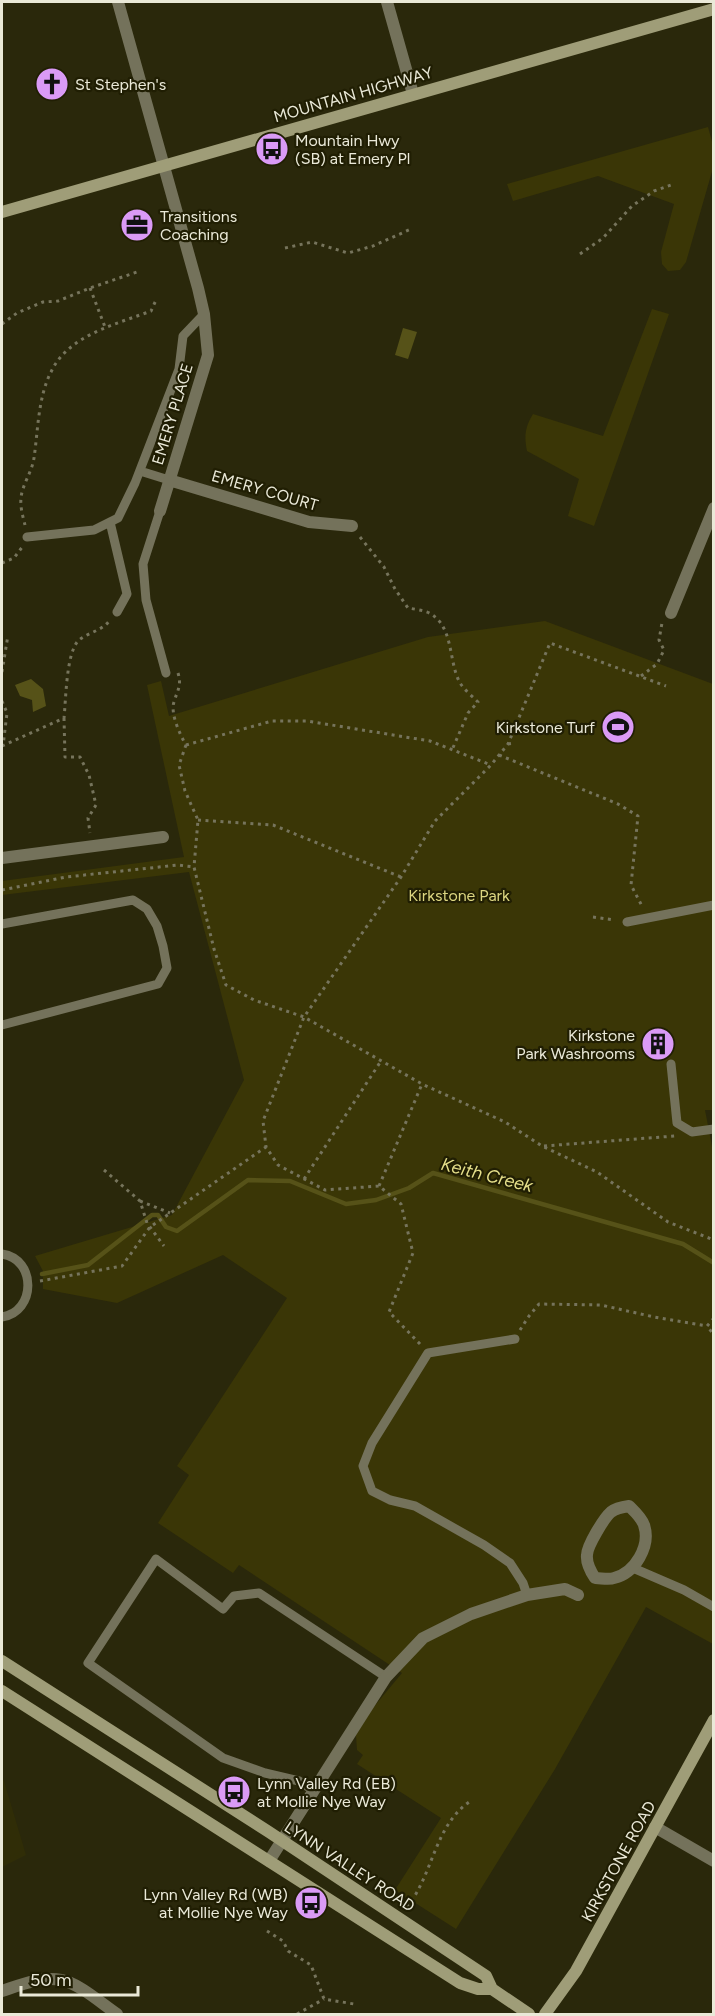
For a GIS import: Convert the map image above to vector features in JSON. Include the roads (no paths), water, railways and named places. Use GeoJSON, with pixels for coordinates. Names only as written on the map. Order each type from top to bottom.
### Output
{"type":"FeatureCollection","features":[{"type":"Feature","properties":{"kind":"main road","name":"MOUNTAIN HIGHWAY"},"geometry":{"type":"LineString","coordinates":[[2,212],[163,164],[714,9]]}},
{"type":"Feature","properties":{"kind":"main road","name":"LYNN VALLEY ROAD"},"geometry":{"type":"LineString","coordinates":[[2,1661],[486,1976],[492,1989],[529,2014]]}},
{"type":"Feature","properties":{"kind":"main road","name":"LYNN VALLEY ROAD"},"geometry":{"type":"LineString","coordinates":[[2,1691],[460,1983],[478,1989],[492,1989]]}},
{"type":"Feature","properties":{"kind":"main road","name":"KIRKSTONE ROAD"},"geometry":{"type":"LineString","coordinates":[[545,2014],[576,1971],[714,1720]]}},
{"type":"Feature","properties":{"kind":"street","name":"EMERY PLACE"},"geometry":{"type":"LineString","coordinates":[[118,2],[198,288],[204,314],[208,355],[160,511]]}},
{"type":"Feature","properties":{"kind":"street"},"geometry":{"type":"LineString","coordinates":[[387,2],[413,94]]}},
{"type":"Feature","properties":{"kind":"street","name":"EMERY COURT"},"geometry":{"type":"LineString","coordinates":[[169,480],[309,522],[352,526]]}},
{"type":"Feature","properties":{"kind":"street"},"geometry":{"type":"LineString","coordinates":[[671,613],[714,508]]}},
{"type":"Feature","properties":{"kind":"street"},"geometry":{"type":"LineString","coordinates":[[2,858],[163,837]]}},
{"type":"Feature","properties":{"kind":"street"},"geometry":{"type":"LineString","coordinates":[[629,1506],[639,1516],[646,1537],[633,1569],[613,1579],[595,1578],[589,1569],[586,1555],[592,1540],[609,1513],[629,1506]]}},
{"type":"Feature","properties":{"kind":"street"},"geometry":{"type":"LineString","coordinates":[[269,1861],[386,1677],[423,1638],[471,1614],[527,1595],[565,1589],[578,1595]]}},
{"type":"Feature","properties":{"kind":"street"},"geometry":{"type":"LineString","coordinates":[[655,1827],[714,1862]]}},
{"type":"Feature","properties":{"kind":"street"},"geometry":{"type":"LineString","coordinates":[[2,1991],[34,1981],[62,1980],[73,1984],[117,2014]]}},
{"type":"Feature","properties":{"kind":"lane"},"geometry":{"type":"LineString","coordinates":[[27,537],[94,530],[118,518],[140,471],[179,369],[183,336],[204,314]]}},
{"type":"Feature","properties":{"kind":"lane"},"geometry":{"type":"LineString","coordinates":[[140,471],[169,480]]}},
{"type":"Feature","properties":{"kind":"lane","name":"EMERY PLACE"},"geometry":{"type":"LineString","coordinates":[[160,511],[143,564],[146,600],[166,672]]}},
{"type":"Feature","properties":{"kind":"lane"},"geometry":{"type":"LineString","coordinates":[[110,522],[127,594],[117,612]]}},
{"type":"Feature","properties":{"kind":"lane"},"geometry":{"type":"LineString","coordinates":[[2,924],[133,900],[147,909],[157,926],[164,946],[167,968],[158,984],[2,1025]]}},
{"type":"Feature","properties":{"kind":"lane"},"geometry":{"type":"LineString","coordinates":[[627,922],[714,905]]}},
{"type":"Feature","properties":{"kind":"lane"},"geometry":{"type":"LineString","coordinates":[[671,1064],[677,1123],[692,1132],[714,1129]]}},
{"type":"Feature","properties":{"kind":"lane"},"geometry":{"type":"LineString","coordinates":[[2,1254],[18,1261],[26,1270],[29,1282],[24,1304],[16,1312],[2,1317]]}},
{"type":"Feature","properties":{"kind":"lane"},"geometry":{"type":"LineString","coordinates":[[515,1340],[428,1353],[372,1443],[363,1466],[372,1491],[390,1500],[415,1506],[484,1545],[510,1563],[523,1583],[527,1595]]}},
{"type":"Feature","properties":{"kind":"lane"},"geometry":{"type":"LineString","coordinates":[[314,1791],[299,1781],[265,1773],[223,1758],[88,1663],[156,1559],[223,1609],[234,1596],[259,1593],[386,1677]]}},
{"type":"Feature","properties":{"kind":"lane"},"geometry":{"type":"LineString","coordinates":[[633,1569],[684,1590],[714,1607]]}},
{"type":"Feature","properties":{"kind":"waterway","name":"Keith Creek"},"geometry":{"type":"LineString","coordinates":[[42,1274],[88,1265],[152,1215],[158,1215],[166,1227],[177,1231],[248,1180],[290,1181],[346,1204],[376,1200],[409,1188],[433,1173],[683,1244],[714,1263]]}},
{"type":"Feature","properties":{"kind":"place","name":"St Stephen's"},"geometry":{"type":"Point","coordinates":[52,84]}},
{"type":"Feature","properties":{"kind":"place","name":"Mountain Hwy (SB) at Emery Pl"},"geometry":{"type":"Point","coordinates":[272,149]}},
{"type":"Feature","properties":{"kind":"place","name":"Transitions Coaching"},"geometry":{"type":"Point","coordinates":[137,225]}},
{"type":"Feature","properties":{"kind":"place","name":"Kirkstone Turf"},"geometry":{"type":"Point","coordinates":[618,727]}},
{"type":"Feature","properties":{"kind":"place","name":"Kirkstone Park Washrooms"},"geometry":{"type":"Point","coordinates":[658,1044]}},
{"type":"Feature","properties":{"kind":"place","name":"Lynn Valley Rd (EB) at Mollie Nye Way"},"geometry":{"type":"Point","coordinates":[234,1792]}},
{"type":"Feature","properties":{"kind":"place","name":"Lynn Valley Rd (WB) at Mollie Nye Way"},"geometry":{"type":"Point","coordinates":[311,1903]}},
{"type":"Feature","properties":{"kind":"park label","name":"Kirkstone Park"},"geometry":{"type":"Point","coordinates":[459,895]}}]}
